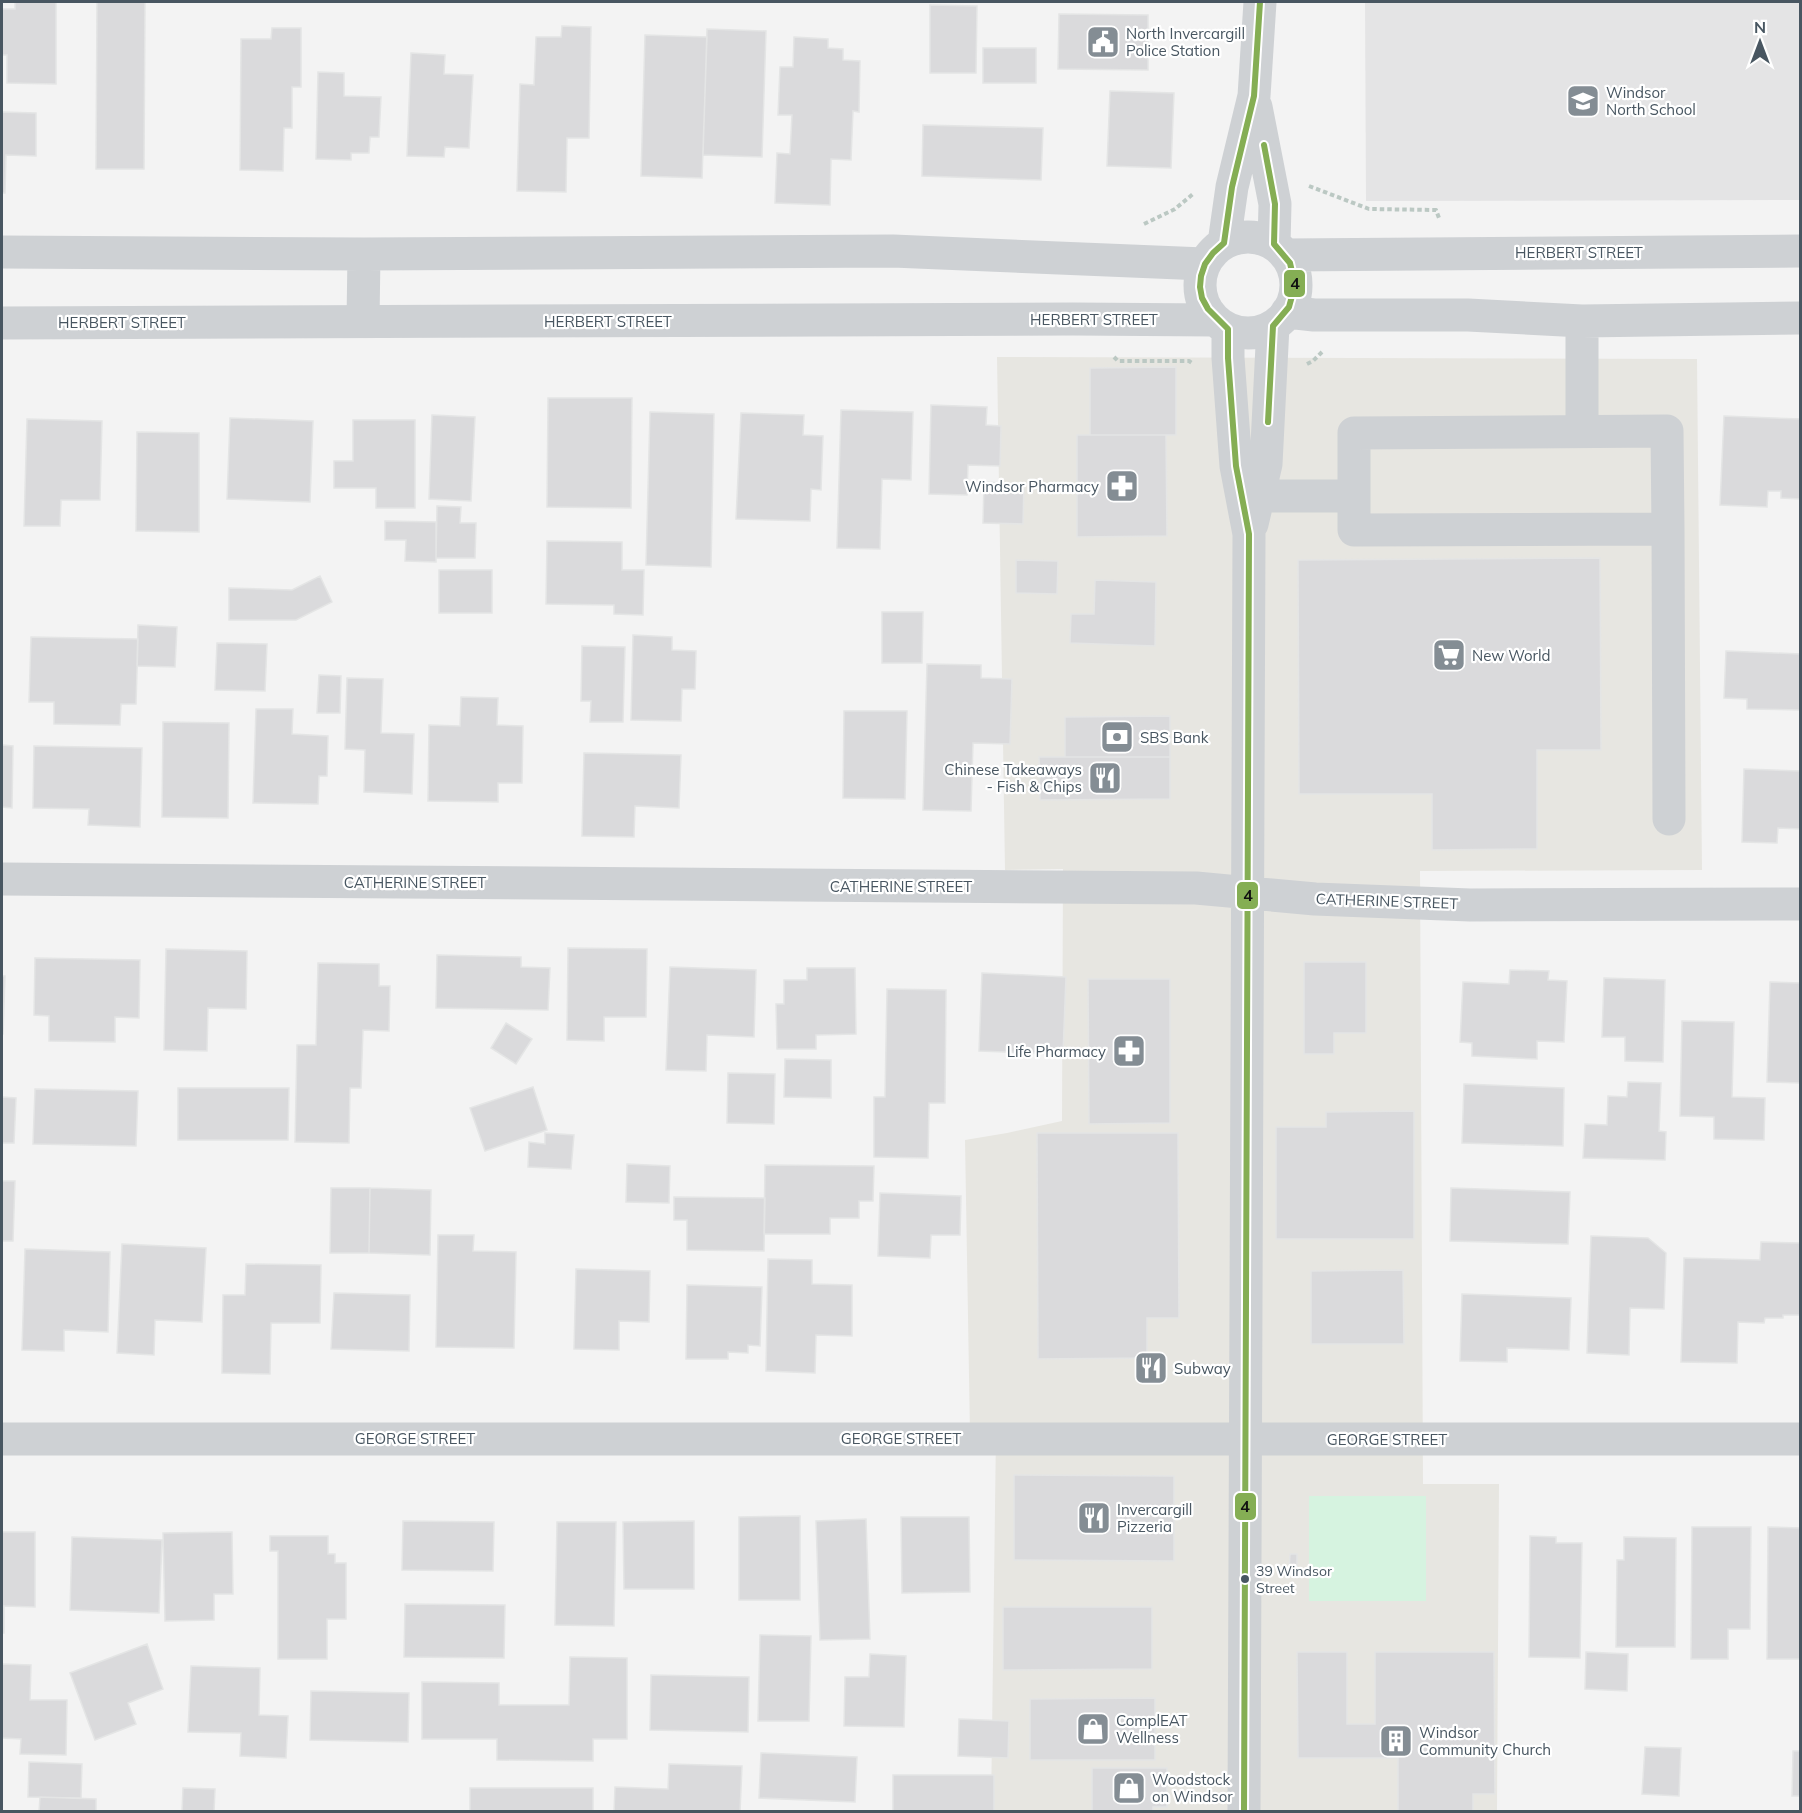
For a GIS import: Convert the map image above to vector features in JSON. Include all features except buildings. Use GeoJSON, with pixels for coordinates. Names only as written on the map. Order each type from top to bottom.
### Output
{"type":"FeatureCollection","features":[{"type":"Feature","properties":{"kind":"street"},"geometry":{"type":"LineString","coordinates":[[1260,2],[1254,96],[1214,254],[1200,279],[1200,294],[1206,309],[1222,325],[1251,333],[1280,319],[1314,315],[1468,315],[1582,321],[1800,318]]}},
{"type":"Feature","properties":{"kind":"street"},"geometry":{"type":"LineString","coordinates":[[1249,534],[1266,464],[1280,319],[1294,298],[1296,284],[1293,268],[1280,249],[1275,204],[1254,96]]}},
{"type":"Feature","properties":{"kind":"street"},"geometry":{"type":"LineString","coordinates":[[2,252],[364,254],[893,251],[1214,254],[1234,239],[1254,237],[1280,249]]}},
{"type":"Feature","properties":{"kind":"street","name":"HERBERT STREET"},"geometry":{"type":"LineString","coordinates":[[1280,249],[1800,251]]}},
{"type":"Feature","properties":{"kind":"street"},"geometry":{"type":"LineString","coordinates":[[363,321],[364,254]]}},
{"type":"Feature","properties":{"kind":"street","name":"HERBERT STREET"},"geometry":{"type":"LineString","coordinates":[[2,322],[363,321],[1222,325]]}},
{"type":"Feature","properties":{"kind":"street"},"geometry":{"type":"LineString","coordinates":[[1582,321],[1582,431]]}},
{"type":"Feature","properties":{"kind":"street"},"geometry":{"type":"LineString","coordinates":[[1222,325],[1228,358],[1236,466],[1249,534],[1244,1812]]}},
{"type":"Feature","properties":{"kind":"street"},"geometry":{"type":"LineString","coordinates":[[1668,529],[1354,530],[1354,433],[1667,431],[1668,529],[1669,819]]}},
{"type":"Feature","properties":{"kind":"street"},"geometry":{"type":"LineString","coordinates":[[1258,496],[1354,496]]}},
{"type":"Feature","properties":{"kind":"street","name":"CATHERINE STREET"},"geometry":{"type":"LineString","coordinates":[[2,879],[1196,888],[1315,899],[1470,904],[1800,904]]}},
{"type":"Feature","properties":{"kind":"street","name":"GEORGE STREET"},"geometry":{"type":"LineString","coordinates":[[2,1439],[1800,1439]]}},
{"type":"Feature","properties":{"kind":"path"},"geometry":{"type":"LineString","coordinates":[[1303,186],[1311,186],[1369,209],[1436,210],[1440,219]]}},
{"type":"Feature","properties":{"kind":"path"},"geometry":{"type":"LineString","coordinates":[[1142,224],[1175,209],[1202,187]]}},
{"type":"Feature","properties":{"kind":"path"},"geometry":{"type":"LineString","coordinates":[[1111,354],[1118,361],[1189,361],[1199,368]]}},
{"type":"Feature","properties":{"kind":"shaded area","name":"Windsor North School"},"geometry":{"type":"Polygon","coordinates":[[[1365,2],[1800,2],[1800,200],[1366,201],[1365,2]]]}},
{"type":"Feature","properties":{"kind":"shaded area"},"geometry":{"type":"Polygon","coordinates":[[[997,357],[1697,359],[1702,870],[1420,871],[1423,1484],[1499,1484],[1497,1811],[991,1811],[996,1432],[970,1434],[965,1140],[1062,1121],[1063,869],[1005,870],[997,357]]]}},
{"type":"Feature","properties":{"kind":"green space"},"geometry":{"type":"Polygon","coordinates":[[[1309,1496],[1426,1496],[1426,1601],[1309,1601],[1309,1496]]]}},
{"type":"Feature","properties":{"kind":"transit line","name":"4"},"geometry":{"type":"LineString","coordinates":[[1244,1812],[1249,534],[1236,466],[1228,329],[1208,309],[1202,298],[1200,287],[1205,264],[1224,243],[1232,187],[1254,96],[1260,2]]}},
{"type":"Feature","properties":{"kind":"transit line","name":"4"},"geometry":{"type":"LineString","coordinates":[[1264,145],[1275,204],[1274,244],[1290,263],[1295,285],[1289,307],[1273,326],[1268,422]]}},
{"type":"Feature","properties":{"kind":"place","name":"North Invercargill Police Station"},"geometry":{"type":"Point","coordinates":[1103,42]}},
{"type":"Feature","properties":{"kind":"place","name":"Windsor North School"},"geometry":{"type":"Point","coordinates":[1583,101]}},
{"type":"Feature","properties":{"kind":"place","name":"Windsor Pharmacy"},"geometry":{"type":"Point","coordinates":[1122,486]}},
{"type":"Feature","properties":{"kind":"place","name":"New World"},"geometry":{"type":"Point","coordinates":[1449,655]}},
{"type":"Feature","properties":{"kind":"place","name":"SBS Bank"},"geometry":{"type":"Point","coordinates":[1117,737]}},
{"type":"Feature","properties":{"kind":"place","name":"Chinese Takeaways - Fish & Chips"},"geometry":{"type":"Point","coordinates":[1105,778]}},
{"type":"Feature","properties":{"kind":"place","name":"Life Pharmacy"},"geometry":{"type":"Point","coordinates":[1129,1051]}},
{"type":"Feature","properties":{"kind":"place","name":"Subway"},"geometry":{"type":"Point","coordinates":[1151,1368]}},
{"type":"Feature","properties":{"kind":"place","name":"Invercargill Pizzeria"},"geometry":{"type":"Point","coordinates":[1094,1518]}},
{"type":"Feature","properties":{"kind":"place","name":"39 Windsor Street"},"geometry":{"type":"Point","coordinates":[1245,1579]}},
{"type":"Feature","properties":{"kind":"place","name":"ComplEAT Wellness"},"geometry":{"type":"Point","coordinates":[1093,1729]}},
{"type":"Feature","properties":{"kind":"place","name":"Windsor Community Church"},"geometry":{"type":"Point","coordinates":[1396,1741]}},
{"type":"Feature","properties":{"kind":"place","name":"Woodstock on Windsor"},"geometry":{"type":"Point","coordinates":[1129,1788]}}]}
